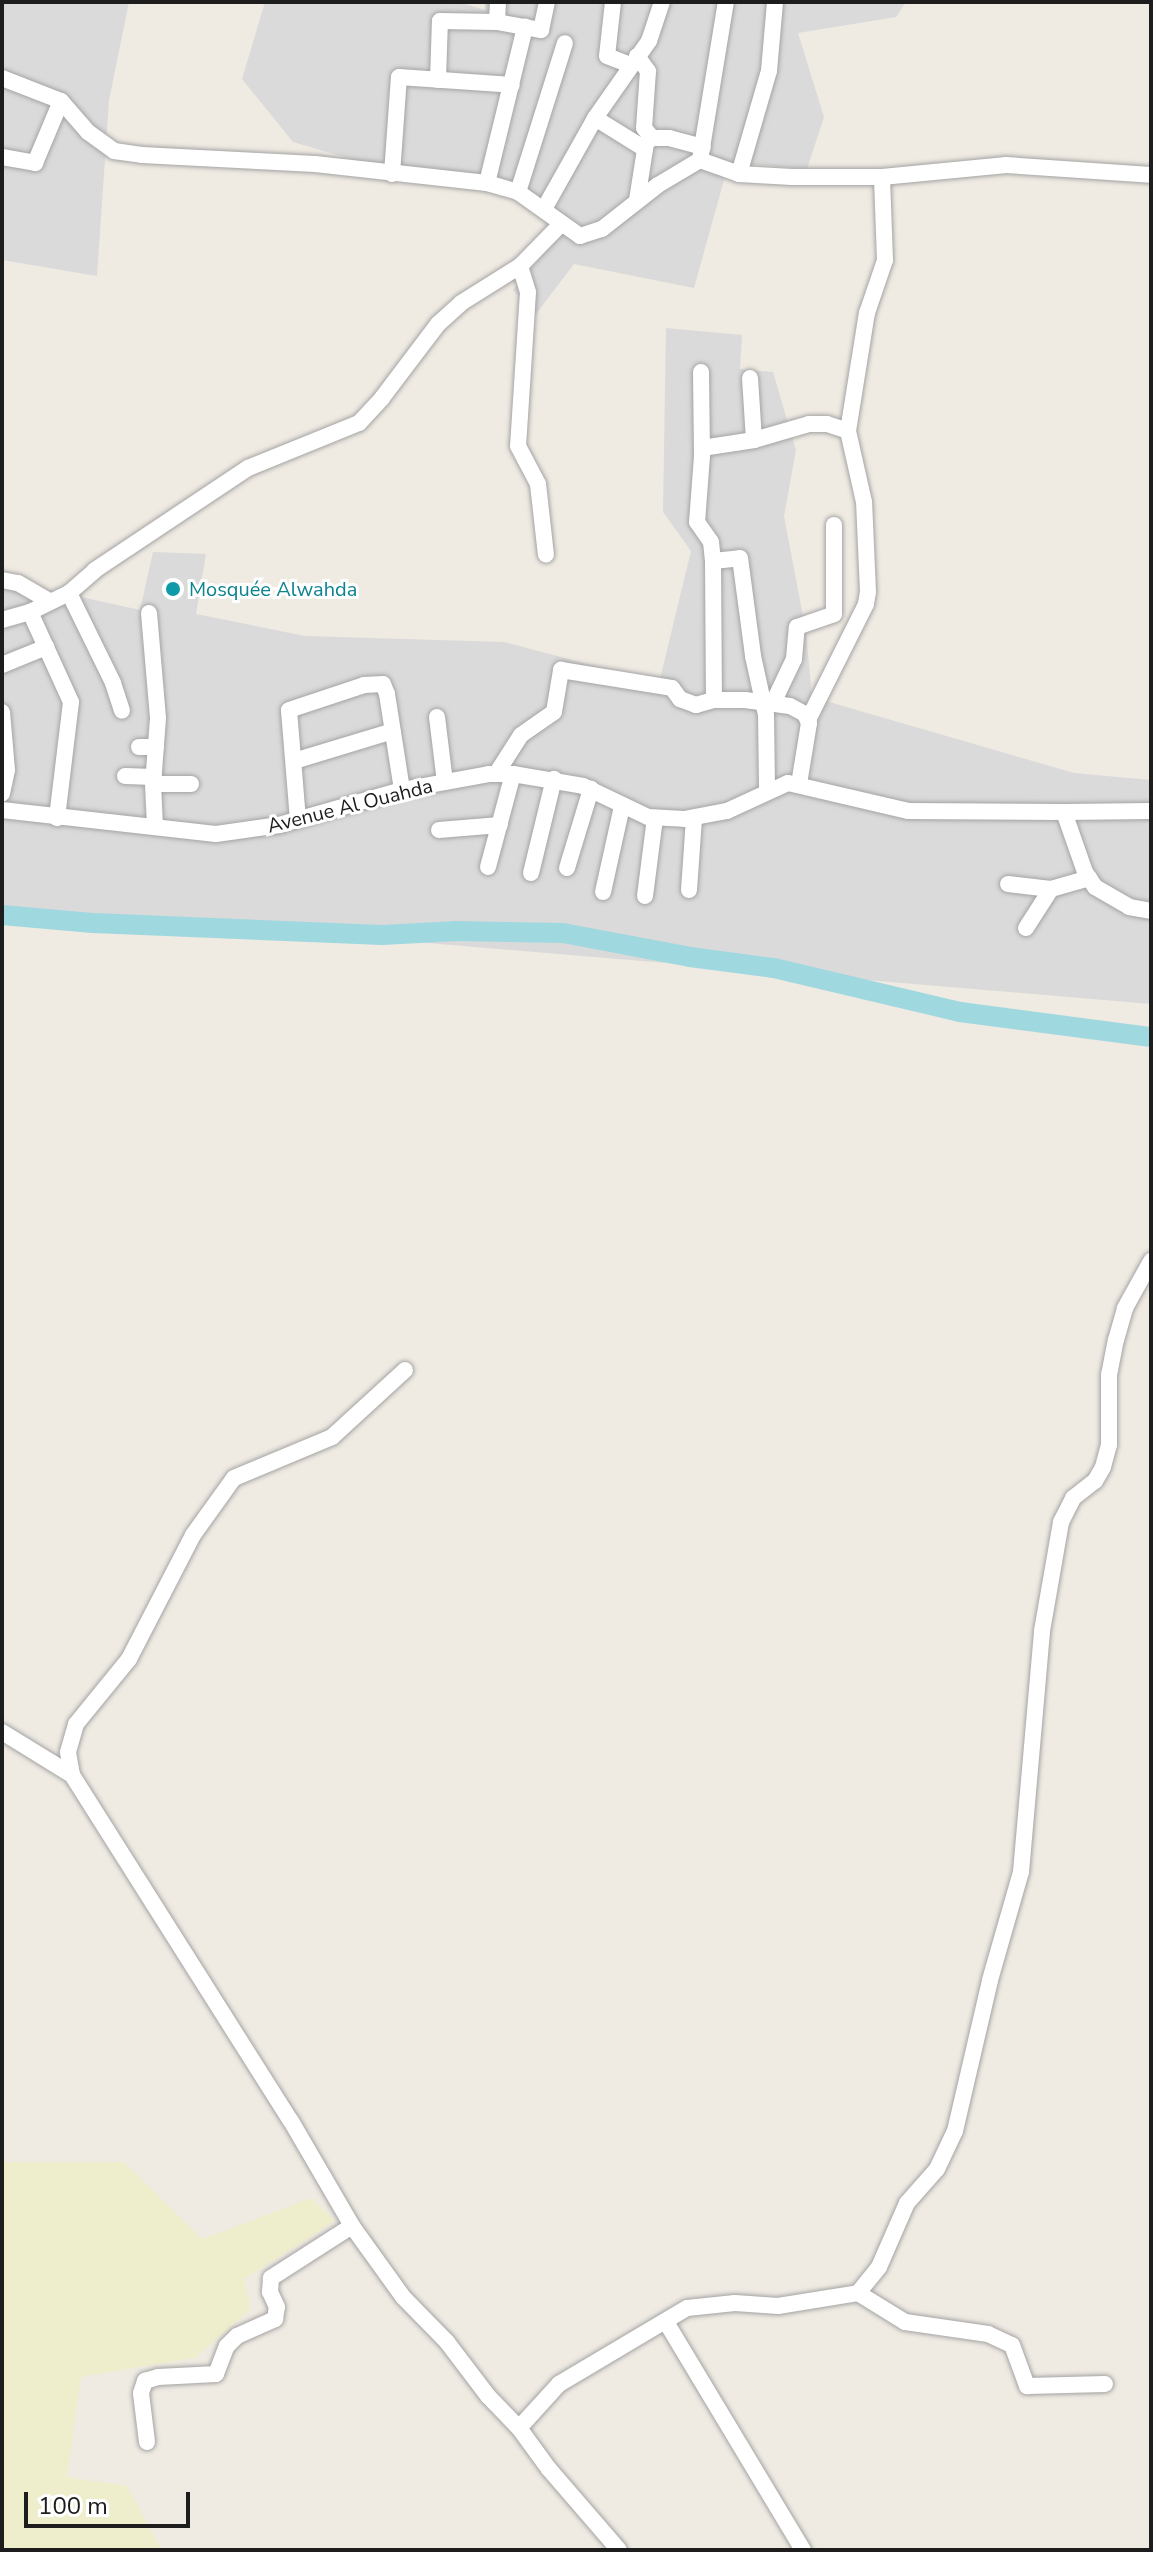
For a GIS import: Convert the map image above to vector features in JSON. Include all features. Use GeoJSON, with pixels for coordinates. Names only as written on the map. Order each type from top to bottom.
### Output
{"type":"FeatureCollection","features":[{"type":"Feature","properties":{"kind":"street"},"geometry":{"type":"LineString","coordinates":[[497,22],[498,2]]}},
{"type":"Feature","properties":{"kind":"street"},"geometry":{"type":"LineString","coordinates":[[438,80],[440,21],[497,22],[541,30],[547,2]]}},
{"type":"Feature","properties":{"kind":"street"},"geometry":{"type":"LineString","coordinates":[[613,2],[607,56],[633,61],[648,71],[644,128],[648,144],[637,200]]}},
{"type":"Feature","properties":{"kind":"street"},"geometry":{"type":"LineString","coordinates":[[544,209],[595,118],[649,41],[662,2]]}},
{"type":"Feature","properties":{"kind":"street"},"geometry":{"type":"LineString","coordinates":[[2,78],[61,101],[88,132],[114,151],[315,164],[487,183],[518,192],[575,235],[590,235],[701,154],[726,2]]}},
{"type":"Feature","properties":{"kind":"street"},"geometry":{"type":"LineString","coordinates":[[739,174],[769,71],[775,2]]}},
{"type":"Feature","properties":{"kind":"street"},"geometry":{"type":"LineString","coordinates":[[487,183],[525,27]]}},
{"type":"Feature","properties":{"kind":"street"},"geometry":{"type":"LineString","coordinates":[[518,192],[565,43]]}},
{"type":"Feature","properties":{"kind":"street"},"geometry":{"type":"LineString","coordinates":[[392,174],[399,77],[512,85]]}},
{"type":"Feature","properties":{"kind":"street"},"geometry":{"type":"LineString","coordinates":[[2,157],[35,163],[61,101]]}},
{"type":"Feature","properties":{"kind":"street"},"geometry":{"type":"LineString","coordinates":[[595,118],[648,144],[669,138],[739,174],[882,177],[1006,165],[1151,175]]}},
{"type":"Feature","properties":{"kind":"street"},"geometry":{"type":"LineString","coordinates":[[808,720],[866,604],[868,592],[864,502],[848,431],[867,313],[885,260],[882,177]]}},
{"type":"Feature","properties":{"kind":"street"},"geometry":{"type":"LineString","coordinates":[[2,620],[30,612],[69,593],[108,562],[248,468],[359,423],[438,324],[461,303],[520,266],[560,225]]}},
{"type":"Feature","properties":{"kind":"street"},"geometry":{"type":"LineString","coordinates":[[520,266],[528,292],[518,446],[538,484],[546,555]]}},
{"type":"Feature","properties":{"kind":"street"},"geometry":{"type":"LineString","coordinates":[[701,372],[702,448],[697,522],[711,542],[713,561],[714,700]]}},
{"type":"Feature","properties":{"kind":"street"},"geometry":{"type":"LineString","coordinates":[[750,378],[754,440]]}},
{"type":"Feature","properties":{"kind":"street"},"geometry":{"type":"LineString","coordinates":[[702,448],[754,440],[817,423],[848,431]]}},
{"type":"Feature","properties":{"kind":"street"},"geometry":{"type":"LineString","coordinates":[[767,702],[794,659],[797,627],[834,614],[834,525]]}},
{"type":"Feature","properties":{"kind":"street"},"geometry":{"type":"LineString","coordinates":[[713,561],[740,558],[767,702],[767,790]]}},
{"type":"Feature","properties":{"kind":"street"},"geometry":{"type":"LineString","coordinates":[[2,580],[18,583],[49,601]]}},
{"type":"Feature","properties":{"kind":"street"},"geometry":{"type":"LineString","coordinates":[[69,593],[113,683],[122,711]]}},
{"type":"Feature","properties":{"kind":"street"},"geometry":{"type":"LineString","coordinates":[[30,612],[71,702],[57,818]]}},
{"type":"Feature","properties":{"kind":"street"},"geometry":{"type":"LineString","coordinates":[[149,613],[158,718],[147,747],[153,780],[155,827]]}},
{"type":"Feature","properties":{"kind":"street"},"geometry":{"type":"LineString","coordinates":[[2,665],[46,647]]}},
{"type":"Feature","properties":{"kind":"street"},"geometry":{"type":"LineString","coordinates":[[488,867],[500,825],[504,774],[521,735],[554,712],[561,670],[672,688],[680,699],[696,705],[714,700],[790,706],[805,714],[808,720],[809,734],[799,784]]}},
{"type":"Feature","properties":{"kind":"street"},"geometry":{"type":"LineString","coordinates":[[298,820],[288,716],[291,707],[373,682],[383,684],[402,790]]}},
{"type":"Feature","properties":{"kind":"street"},"geometry":{"type":"LineString","coordinates":[[2,715],[7,770],[2,793]]}},
{"type":"Feature","properties":{"kind":"street"},"geometry":{"type":"LineString","coordinates":[[437,717],[445,782]]}},
{"type":"Feature","properties":{"kind":"street"},"geometry":{"type":"LineString","coordinates":[[294,761],[393,731]]}},
{"type":"Feature","properties":{"kind":"street","name":"Avenue Al Ouahda"},"geometry":{"type":"LineString","coordinates":[[2,810],[216,834],[298,820],[402,790],[504,774],[554,779],[591,789],[622,806],[655,818],[694,818],[727,811],[788,783],[908,811],[1151,811]]}},
{"type":"Feature","properties":{"kind":"street"},"geometry":{"type":"LineString","coordinates":[[125,776],[191,784]]}},
{"type":"Feature","properties":{"kind":"street"},"geometry":{"type":"LineString","coordinates":[[531,873],[554,779]]}},
{"type":"Feature","properties":{"kind":"street"},"geometry":{"type":"LineString","coordinates":[[567,868],[591,789]]}},
{"type":"Feature","properties":{"kind":"street"},"geometry":{"type":"LineString","coordinates":[[603,892],[622,806]]}},
{"type":"Feature","properties":{"kind":"street"},"geometry":{"type":"LineString","coordinates":[[1064,812],[1095,887],[1121,903],[1151,911]]}},
{"type":"Feature","properties":{"kind":"street"},"geometry":{"type":"LineString","coordinates":[[645,896],[655,818]]}},
{"type":"Feature","properties":{"kind":"street"},"geometry":{"type":"LineString","coordinates":[[689,890],[694,818]]}},
{"type":"Feature","properties":{"kind":"street"},"geometry":{"type":"LineString","coordinates":[[439,830],[500,825]]}},
{"type":"Feature","properties":{"kind":"street"},"geometry":{"type":"LineString","coordinates":[[1008,884],[1051,889],[1089,878]]}},
{"type":"Feature","properties":{"kind":"street"},"geometry":{"type":"LineString","coordinates":[[1026,928],[1051,889]]}},
{"type":"Feature","properties":{"kind":"street"},"geometry":{"type":"LineString","coordinates":[[858,2293],[879,2267],[907,2203],[937,2169],[955,2131],[990,1980],[1021,1872],[1042,1631],[1061,1522],[1073,1498],[1095,1481],[1103,1467],[1109,1445],[1109,1375],[1116,1340],[1125,1308],[1151,1261]]}},
{"type":"Feature","properties":{"kind":"street"},"geometry":{"type":"LineString","coordinates":[[405,1370],[332,1437],[234,1478],[193,1535],[129,1659],[76,1724],[68,1752],[72,1775],[291,2121],[352,2226],[403,2297],[428,2320],[619,2550]]}},
{"type":"Feature","properties":{"kind":"street"},"geometry":{"type":"LineString","coordinates":[[2,1732],[72,1775]]}},
{"type":"Feature","properties":{"kind":"street"},"geometry":{"type":"LineString","coordinates":[[147,2442],[141,2393],[145,2381],[158,2377],[200,2378],[216,2374],[227,2346],[237,2336],[275,2319],[277,2307],[270,2292],[271,2278],[352,2226]]}},
{"type":"Feature","properties":{"kind":"street"},"geometry":{"type":"LineString","coordinates":[[519,2428],[533,2409],[559,2384],[687,2308],[707,2303],[778,2306],[858,2293],[905,2322],[988,2334],[1012,2345],[1027,2386],[1105,2384]]}},
{"type":"Feature","properties":{"kind":"street"},"geometry":{"type":"LineString","coordinates":[[666,2322],[803,2550]]}},
{"type":"Feature","properties":{"kind":"shaded area"},"geometry":{"type":"Polygon","coordinates":[[[2,2],[129,2],[109,100],[97,276],[2,260],[2,2]]]}},
{"type":"Feature","properties":{"kind":"shaded area"},"geometry":{"type":"Polygon","coordinates":[[[265,2],[459,2],[485,10],[485,2],[906,2],[896,17],[798,33],[824,117],[807,169],[729,162],[694,288],[574,264],[536,314],[513,290],[559,234],[541,214],[518,200],[439,169],[358,161],[293,142],[242,79],[265,2]]]}},
{"type":"Feature","properties":{"kind":"shaded area"},"geometry":{"type":"Polygon","coordinates":[[[666,328],[742,335],[740,369],[773,372],[796,450],[784,516],[806,632],[812,697],[1074,773],[1151,780],[1151,1004],[2,907],[2,575],[18,583],[140,610],[153,552],[206,554],[196,614],[305,636],[504,642],[659,683],[691,551],[663,512],[666,328]]]}},
{"type":"Feature","properties":{"kind":"green space"},"geometry":{"type":"Polygon","coordinates":[[[2,2162],[124,2162],[202,2239],[311,2198],[335,2221],[244,2279],[251,2309],[195,2358],[81,2377],[67,2477],[127,2486],[162,2550],[2,2550],[2,2162]]]}},
{"type":"Feature","properties":{"kind":"waterway"},"geometry":{"type":"LineString","coordinates":[[2,915],[93,923],[382,935],[457,931],[563,933],[690,957],[774,968],[960,1012],[1151,1037]]}},
{"type":"Feature","properties":{"kind":"place","name":"Mosquée Alwahda"},"geometry":{"type":"Point","coordinates":[173,589]}}]}
